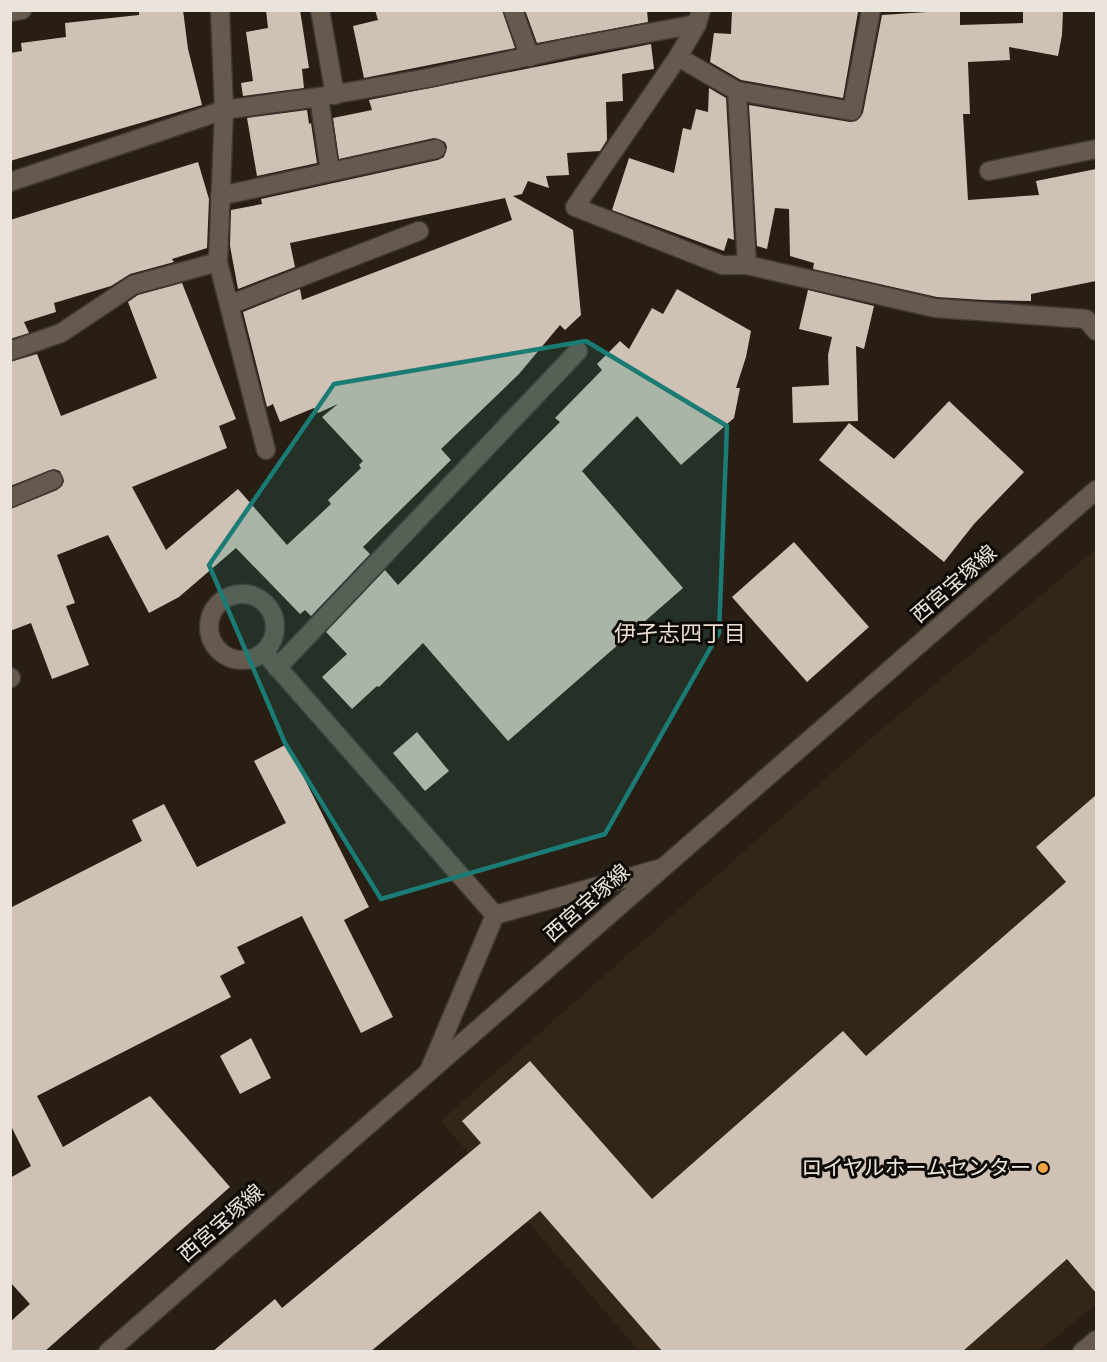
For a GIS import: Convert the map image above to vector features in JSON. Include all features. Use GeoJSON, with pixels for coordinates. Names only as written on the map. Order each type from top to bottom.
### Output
{"type":"FeatureCollection","features":[{"type":"Feature","properties":{"kind":"street"},"geometry":{"type":"LineString","coordinates":[[10,12],[22,10]]}},
{"type":"Feature","properties":{"kind":"street"},"geometry":{"type":"LineString","coordinates":[[220,10],[224,110],[218,262],[266,450]]}},
{"type":"Feature","properties":{"kind":"street"},"geometry":{"type":"LineString","coordinates":[[320,10],[330,172]]}},
{"type":"Feature","properties":{"kind":"street"},"geometry":{"type":"LineString","coordinates":[[513,10],[530,57]]}},
{"type":"Feature","properties":{"kind":"street"},"geometry":{"type":"LineString","coordinates":[[678,57],[737,91],[852,111],[871,10]]}},
{"type":"Feature","properties":{"kind":"street"},"geometry":{"type":"LineString","coordinates":[[10,182],[224,110],[327,96],[428,78],[530,57],[699,17]]}},
{"type":"Feature","properties":{"kind":"street"},"geometry":{"type":"LineString","coordinates":[[699,17],[678,57],[575,207],[722,265],[747,265],[935,308],[1086,319],[1096,331]]}},
{"type":"Feature","properties":{"kind":"street"},"geometry":{"type":"LineString","coordinates":[[737,91],[747,265]]}},
{"type":"Feature","properties":{"kind":"street"},"geometry":{"type":"LineString","coordinates":[[220,196],[436,149]]}},
{"type":"Feature","properties":{"kind":"street"},"geometry":{"type":"LineString","coordinates":[[989,171],[1096,149]]}},
{"type":"Feature","properties":{"kind":"street"},"geometry":{"type":"LineString","coordinates":[[229,305],[419,231]]}},
{"type":"Feature","properties":{"kind":"street"},"geometry":{"type":"LineString","coordinates":[[10,351],[61,333],[134,285],[218,262]]}},
{"type":"Feature","properties":{"kind":"street"},"geometry":{"type":"LineString","coordinates":[[277,668],[578,351]]}},
{"type":"Feature","properties":{"kind":"street"},"geometry":{"type":"LineString","coordinates":[[10,498],[53,480]]}},
{"type":"Feature","properties":{"kind":"street","name":"西宮宝塚線"},"geometry":{"type":"LineString","coordinates":[[119,1348],[429,1071],[1096,490]]}},
{"type":"Feature","properties":{"kind":"street"},"geometry":{"type":"LineString","coordinates":[[264,652],[495,915]]}},
{"type":"Feature","properties":{"kind":"street"},"geometry":{"type":"LineString","coordinates":[[495,915],[662,868]]}},
{"type":"Feature","properties":{"kind":"street"},"geometry":{"type":"LineString","coordinates":[[429,1071],[495,915]]}},
{"type":"Feature","properties":{"kind":"street"},"geometry":{"type":"LineString","coordinates":[[1082,1352],[1096,1340]]}},
{"type":"Feature","properties":{"kind":"highlighted area"},"geometry":{"type":"Polygon","coordinates":[[[586,341],[727,426],[719,633],[605,834],[381,899],[285,743],[209,565],[334,384],[586,341]]]}},
{"type":"Feature","properties":{"kind":"shaded area"},"geometry":{"type":"Polygon","coordinates":[[[1096,549],[1096,1304],[1039,1351],[639,1351],[441,1121],[870,739],[1096,549]]]}},
{"type":"Feature","properties":{"kind":"building"},"geometry":{"type":"Polygon","coordinates":[[[139,10],[183,10],[188,49],[202,105],[10,161],[10,53],[22,51],[21,43],[66,37],[65,23],[139,15],[139,10]]]}},
{"type":"Feature","properties":{"kind":"building"},"geometry":{"type":"Polygon","coordinates":[[[266,10],[300,10],[309,68],[302,69],[304,88],[243,96],[241,83],[253,81],[246,32],[268,28],[266,10]]]}},
{"type":"Feature","properties":{"kind":"building"},"geometry":{"type":"Polygon","coordinates":[[[375,10],[502,10],[515,48],[364,78],[353,26],[378,20],[375,10]]]}},
{"type":"Feature","properties":{"kind":"building"},"geometry":{"type":"Polygon","coordinates":[[[525,10],[647,10],[648,22],[537,43],[525,10]]]}},
{"type":"Feature","properties":{"kind":"building"},"geometry":{"type":"Polygon","coordinates":[[[732,10],[858,12],[843,98],[741,80],[710,62],[714,33],[731,34],[732,10]]]}},
{"type":"Feature","properties":{"kind":"building"},"geometry":{"type":"Polygon","coordinates":[[[927,10],[960,10],[960,25],[1023,23],[1023,10],[1063,10],[1058,56],[1009,47],[1010,60],[968,62],[970,114],[963,114],[968,200],[1039,195],[1036,181],[1096,169],[1096,281],[1031,294],[1031,301],[984,300],[937,297],[813,269],[814,263],[790,256],[789,209],[775,208],[767,249],[757,246],[749,105],[850,122],[856,121],[863,113],[882,15],[927,12],[927,10]]]}},
{"type":"Feature","properties":{"kind":"building"},"geometry":{"type":"Polygon","coordinates":[[[651,44],[654,69],[622,74],[623,101],[606,102],[607,140],[600,151],[567,153],[569,175],[546,176],[549,188],[528,181],[522,194],[513,196],[573,230],[581,315],[565,330],[560,325],[519,374],[441,449],[451,460],[363,547],[370,554],[311,616],[305,610],[300,614],[236,548],[179,597],[149,613],[108,535],[57,555],[75,603],[66,606],[89,665],[52,679],[31,623],[10,631],[10,509],[57,490],[64,481],[60,471],[54,469],[10,486],[10,362],[37,354],[61,416],[157,378],[128,302],[138,295],[182,283],[236,419],[219,426],[227,448],[132,487],[166,550],[238,489],[287,545],[331,504],[328,500],[361,468],[359,465],[363,461],[322,417],[338,404],[318,413],[314,408],[280,422],[273,404],[267,407],[243,312],[300,289],[302,300],[512,220],[505,198],[290,243],[295,267],[238,289],[230,246],[231,210],[262,204],[261,199],[444,157],[447,147],[445,142],[434,138],[339,159],[333,118],[372,110],[369,100],[651,44]]]}},
{"type":"Feature","properties":{"kind":"building"},"geometry":{"type":"Polygon","coordinates":[[[709,88],[726,98],[734,240],[728,238],[724,251],[612,210],[629,158],[674,173],[683,128],[691,130],[696,109],[708,112],[709,88]]]}},
{"type":"Feature","properties":{"kind":"building"},"geometry":{"type":"Polygon","coordinates":[[[307,110],[317,163],[257,176],[247,118],[307,110]]]}},
{"type":"Feature","properties":{"kind":"building"},"geometry":{"type":"Polygon","coordinates":[[[198,162],[209,199],[207,248],[172,259],[174,262],[130,274],[111,286],[54,303],[56,312],[24,322],[29,333],[10,339],[10,220],[198,162]]]}},
{"type":"Feature","properties":{"kind":"building"},"geometry":{"type":"Polygon","coordinates":[[[677,289],[751,331],[736,388],[740,388],[734,418],[681,465],[637,416],[582,471],[683,588],[508,741],[423,643],[379,687],[377,686],[352,709],[322,677],[347,654],[326,632],[385,570],[398,585],[560,422],[555,418],[602,370],[597,364],[620,341],[629,349],[652,308],[663,314],[677,289]]]}},
{"type":"Feature","properties":{"kind":"building"},"geometry":{"type":"Polygon","coordinates":[[[808,290],[874,306],[864,349],[856,346],[858,421],[793,423],[792,387],[829,385],[828,355],[832,337],[799,329],[808,290]]]}},
{"type":"Feature","properties":{"kind":"building"},"geometry":{"type":"Polygon","coordinates":[[[949,401],[1024,472],[974,524],[944,562],[819,460],[849,423],[894,459],[949,401]]]}},
{"type":"Feature","properties":{"kind":"building"},"geometry":{"type":"Polygon","coordinates":[[[794,542],[869,627],[807,682],[732,597],[794,542]]]}},
{"type":"Feature","properties":{"kind":"building"},"geometry":{"type":"Polygon","coordinates":[[[417,732],[449,771],[425,791],[393,753],[417,732]]]}},
{"type":"Feature","properties":{"kind":"building"},"geometry":{"type":"Polygon","coordinates":[[[287,744],[369,907],[344,920],[393,1017],[361,1033],[302,916],[237,947],[245,963],[220,976],[231,997],[37,1096],[63,1147],[150,1096],[230,1187],[44,1352],[10,1352],[10,1322],[30,1304],[10,1282],[10,1178],[31,1166],[10,1124],[10,908],[142,841],[132,820],[164,804],[197,867],[286,823],[254,761],[287,744]]]}},
{"type":"Feature","properties":{"kind":"building"},"geometry":{"type":"Polygon","coordinates":[[[1096,795],[1096,1293],[1067,1259],[962,1352],[663,1352],[540,1211],[370,1352],[212,1352],[275,1299],[282,1308],[481,1143],[462,1121],[530,1061],[652,1199],[843,1031],[866,1056],[1066,882],[1036,847],[1096,795]]]}},
{"type":"Feature","properties":{"kind":"building"},"geometry":{"type":"Polygon","coordinates":[[[251,1038],[271,1078],[240,1094],[220,1056],[251,1038]]]}},
{"type":"Feature","properties":{"kind":"place","name":"ロイヤルホームセンター"},"geometry":{"type":"Point","coordinates":[1043,1168]}},
{"type":"Feature","properties":{"kind":"district","name":"伊孑志四丁目"},"geometry":{"type":"Point","coordinates":[680,633]}}]}
